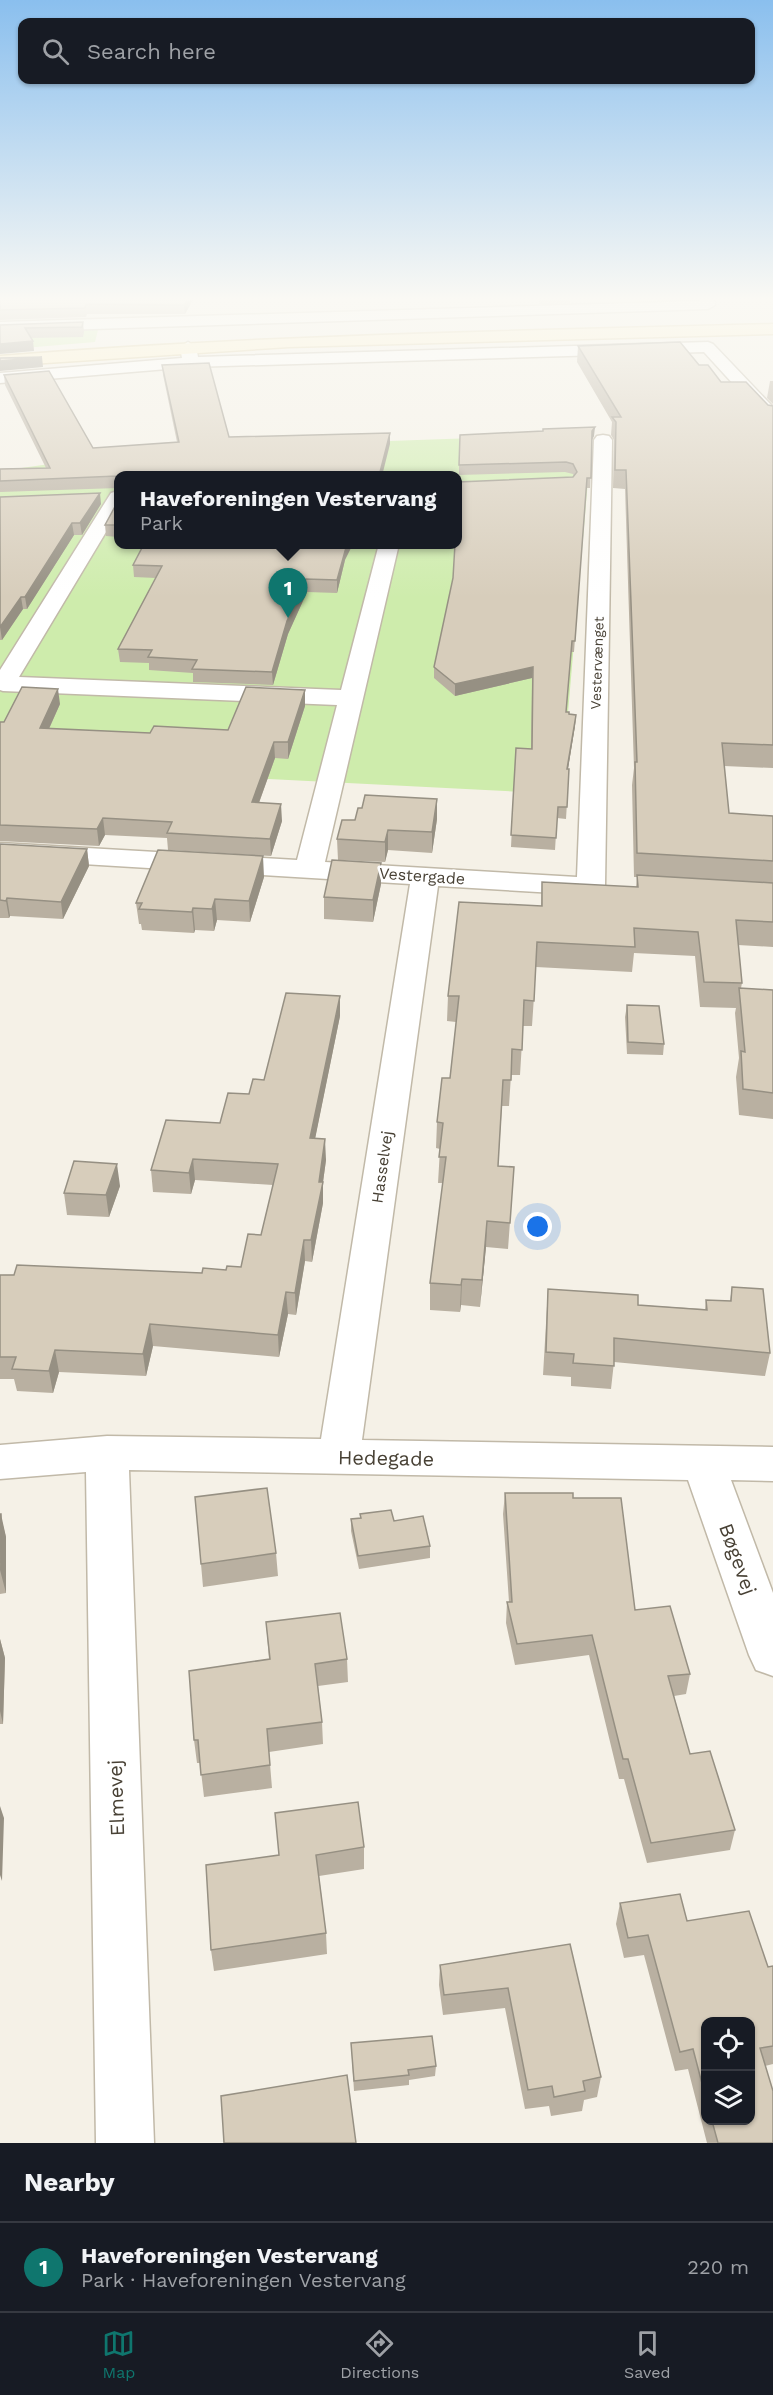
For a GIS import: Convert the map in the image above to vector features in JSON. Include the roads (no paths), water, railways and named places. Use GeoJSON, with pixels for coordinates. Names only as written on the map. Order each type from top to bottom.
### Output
{"type":"FeatureCollection","features":[{"type":"Feature","properties":{"kind":"street"},"geometry":{"type":"LineString","coordinates":[[755,398],[773,417]]}},
{"type":"Feature","properties":{"kind":"street","name":"Vestervænget"},"geometry":{"type":"LineString","coordinates":[[602,887],[603,440]]}},
{"type":"Feature","properties":{"kind":"street"},"geometry":{"type":"LineString","coordinates":[[95,497],[114,496]]}},
{"type":"Feature","properties":{"kind":"street"},"geometry":{"type":"LineString","coordinates":[[114,502],[1,683],[352,698]]}},
{"type":"Feature","properties":{"kind":"street"},"geometry":{"type":"LineString","coordinates":[[309,869],[388,549]]}},
{"type":"Feature","properties":{"kind":"street","name":"Vestergade"},"geometry":{"type":"LineString","coordinates":[[0,851],[602,887]]}},
{"type":"Feature","properties":{"kind":"street","name":"Hasselvej"},"geometry":{"type":"LineString","coordinates":[[339,1457],[425,876]]}},
{"type":"Feature","properties":{"kind":"street","name":"Hedegade"},"geometry":{"type":"LineString","coordinates":[[0,1462],[106,1453],[773,1464]]}},
{"type":"Feature","properties":{"kind":"street","name":"Elmevej"},"geometry":{"type":"LineString","coordinates":[[106,1453],[125,2143]]}},
{"type":"Feature","properties":{"kind":"street","name":"Bøgevej"},"geometry":{"type":"LineString","coordinates":[[703,1463],[773,1655]]}},
{"type":"Feature","properties":{"kind":"place","name":"Haveforeningen Vestervang"},"geometry":{"type":"Point","coordinates":[288,618]}}]}
